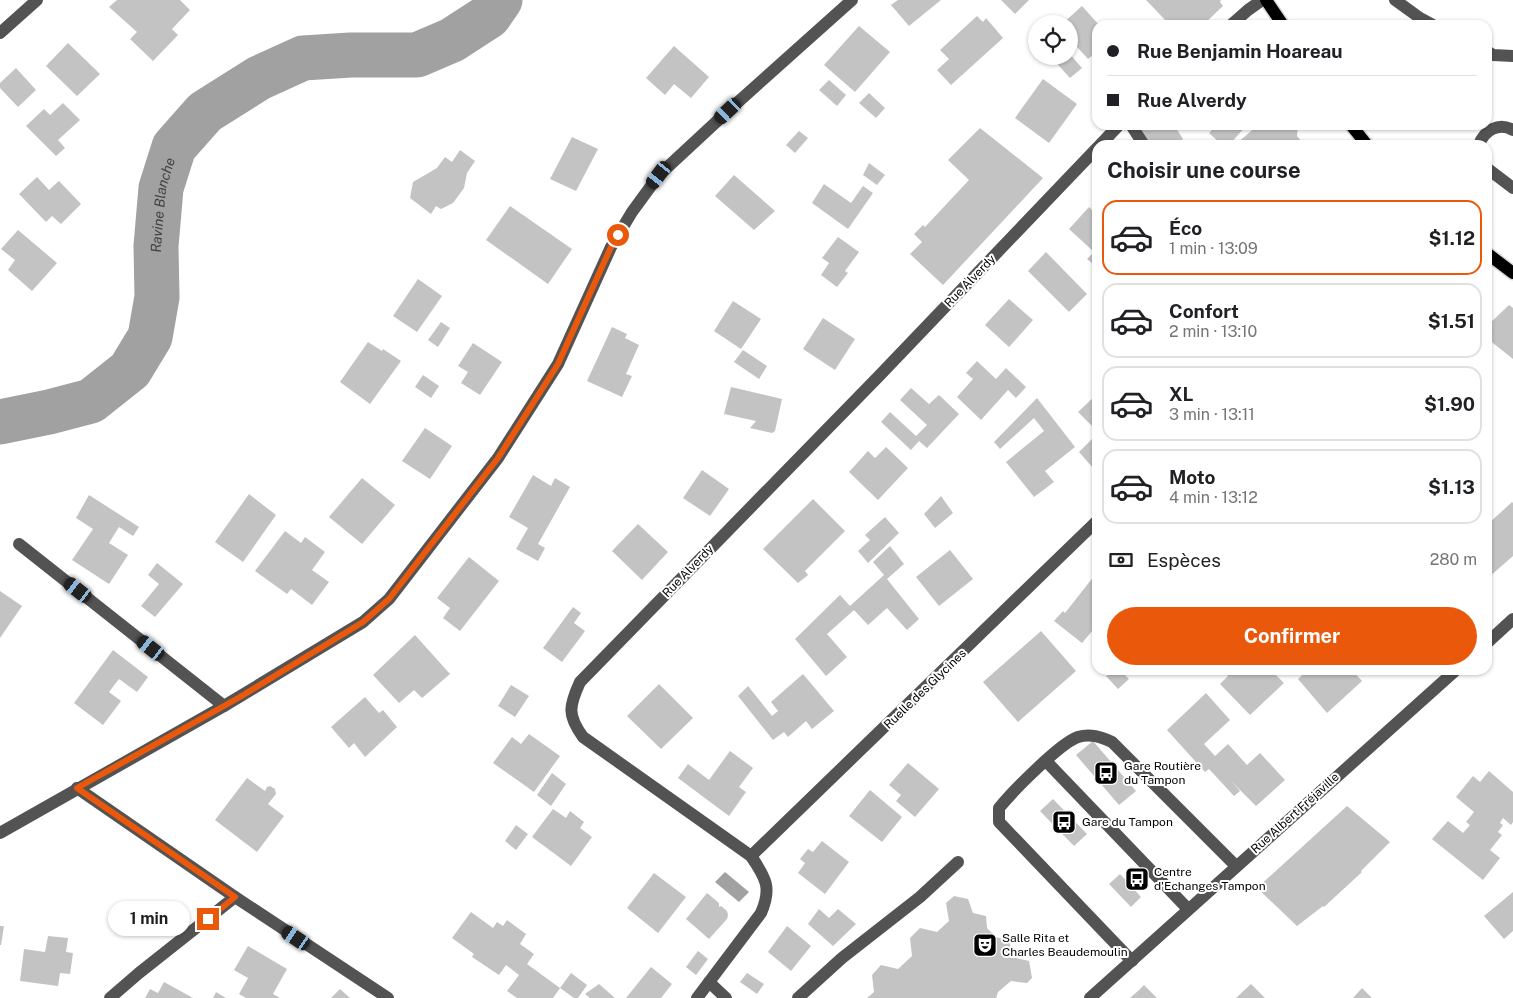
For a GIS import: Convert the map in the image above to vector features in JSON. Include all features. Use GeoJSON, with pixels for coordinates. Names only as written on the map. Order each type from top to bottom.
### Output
{"type":"FeatureCollection","features":[{"type":"Feature","properties":{"kind":"main road"},"geometry":{"type":"LineString","coordinates":[[1264,0],[1278,20]]}},
{"type":"Feature","properties":{"kind":"main road"},"geometry":{"type":"LineString","coordinates":[[1492,257],[1513,273]]}},
{"type":"Feature","properties":{"kind":"street"},"geometry":{"type":"LineString","coordinates":[[0,33],[37,0]]}},
{"type":"Feature","properties":{"kind":"street"},"geometry":{"type":"LineString","coordinates":[[0,833],[224,706],[363,622],[389,599],[498,458],[558,364],[611,247],[632,212],[659,175],[852,0]]}},
{"type":"Feature","properties":{"kind":"street"},"geometry":{"type":"LineString","coordinates":[[1237,20],[1264,0]]}},
{"type":"Feature","properties":{"kind":"street"},"geometry":{"type":"LineString","coordinates":[[1395,0],[1416,20]]}},
{"type":"Feature","properties":{"kind":"street"},"geometry":{"type":"LineString","coordinates":[[1492,54],[1513,56]]}},
{"type":"Feature","properties":{"kind":"street"},"geometry":{"type":"LineString","coordinates":[[1492,129],[1496,126],[1506,126],[1513,130]]}},
{"type":"Feature","properties":{"kind":"street","name":"Rue Alverdy"},"geometry":{"type":"LineString","coordinates":[[1105,140],[1114,130]]}},
{"type":"Feature","properties":{"kind":"street"},"geometry":{"type":"LineString","coordinates":[[1481,140],[1491,130]]}},
{"type":"Feature","properties":{"kind":"street","name":"Rue Alverdy"},"geometry":{"type":"LineString","coordinates":[[697,998],[760,913],[766,901],[767,888],[764,875],[751,856],[584,737],[574,725],[570,711],[573,696],[580,682],[872,383],[1092,153]]}},
{"type":"Feature","properties":{"kind":"street"},"geometry":{"type":"LineString","coordinates":[[1492,172],[1513,188]]}},
{"type":"Feature","properties":{"kind":"street","name":"Ruelle des Glycines"},"geometry":{"type":"LineString","coordinates":[[751,856],[1092,526]]}},
{"type":"Feature","properties":{"kind":"street"},"geometry":{"type":"LineString","coordinates":[[19,544],[224,706]]}},
{"type":"Feature","properties":{"kind":"street"},"geometry":{"type":"LineString","coordinates":[[1492,638],[1513,620]]}},
{"type":"Feature","properties":{"kind":"street","name":"Rue Albert Fréjaville"},"geometry":{"type":"LineString","coordinates":[[1090,998],[1450,675]]}},
{"type":"Feature","properties":{"kind":"street"},"geometry":{"type":"LineString","coordinates":[[1132,961],[999,822],[999,808],[1046,761],[1069,741],[1079,737],[1090,735],[1112,742],[1236,866]]}},
{"type":"Feature","properties":{"kind":"street"},"geometry":{"type":"LineString","coordinates":[[1046,761],[1188,909]]}},
{"type":"Feature","properties":{"kind":"street"},"geometry":{"type":"LineString","coordinates":[[77,788],[235,897],[388,998]]}},
{"type":"Feature","properties":{"kind":"street"},"geometry":{"type":"LineString","coordinates":[[798,998],[842,958],[920,898],[958,862]]}},
{"type":"Feature","properties":{"kind":"street"},"geometry":{"type":"LineString","coordinates":[[110,998],[235,897]]}},
{"type":"Feature","properties":{"kind":"street"},"geometry":{"type":"LineString","coordinates":[[709,982],[726,998]]}},
{"type":"Feature","properties":{"kind":"shaded area"},"geometry":{"type":"Polygon","coordinates":[[[725,872],[749,892],[739,902],[715,882],[725,872]]]}},
{"type":"Feature","properties":{"kind":"building"},"geometry":{"type":"Polygon","coordinates":[[[117,0],[180,0],[190,10],[172,29],[178,35],[153,61],[130,39],[137,32],[109,7],[117,0]]]}},
{"type":"Feature","properties":{"kind":"building"},"geometry":{"type":"Polygon","coordinates":[[[898,0],[941,0],[909,26],[891,5],[898,0]]]}},
{"type":"Feature","properties":{"kind":"building"},"geometry":{"type":"Polygon","coordinates":[[[1001,0],[1029,0],[1015,14],[1001,0]]]}},
{"type":"Feature","properties":{"kind":"building"},"geometry":{"type":"Polygon","coordinates":[[[1146,0],[1221,0],[1220,2],[1223,6],[1208,20],[1165,20],[1146,0]]]}},
{"type":"Feature","properties":{"kind":"building"},"geometry":{"type":"Polygon","coordinates":[[[1082,6],[1095,20],[1092,20],[1092,56],[1088,59],[1078,48],[1078,15],[1072,15],[1082,6]]]}},
{"type":"Feature","properties":{"kind":"building"},"geometry":{"type":"Polygon","coordinates":[[[977,16],[983,22],[986,18],[1003,38],[951,85],[937,70],[949,59],[940,50],[977,16]]]}},
{"type":"Feature","properties":{"kind":"building"},"geometry":{"type":"Polygon","coordinates":[[[859,26],[890,52],[855,92],[824,65],[859,26]]]}},
{"type":"Feature","properties":{"kind":"building"},"geometry":{"type":"Polygon","coordinates":[[[68,43],[100,74],[77,96],[46,66],[68,43]]]}},
{"type":"Feature","properties":{"kind":"building"},"geometry":{"type":"Polygon","coordinates":[[[674,46],[709,77],[691,98],[674,84],[665,95],[646,78],[674,46]]]}},
{"type":"Feature","properties":{"kind":"building"},"geometry":{"type":"Polygon","coordinates":[[[1078,63],[1082,68],[1070,78],[1058,65],[1078,65],[1078,63]]]}},
{"type":"Feature","properties":{"kind":"building"},"geometry":{"type":"Polygon","coordinates":[[[16,68],[36,90],[18,107],[0,88],[0,83],[16,68]]]}},
{"type":"Feature","properties":{"kind":"building"},"geometry":{"type":"Polygon","coordinates":[[[1043,79],[1077,104],[1049,143],[1015,118],[1043,79]]]}},
{"type":"Feature","properties":{"kind":"building"},"geometry":{"type":"Polygon","coordinates":[[[829,80],[846,95],[837,106],[819,90],[829,80]]]}},
{"type":"Feature","properties":{"kind":"building"},"geometry":{"type":"Polygon","coordinates":[[[869,93],[885,108],[876,118],[859,103],[869,93]]]}},
{"type":"Feature","properties":{"kind":"building"},"geometry":{"type":"Polygon","coordinates":[[[63,103],[80,120],[58,140],[65,148],[56,156],[26,126],[44,109],[50,115],[63,103]]]}},
{"type":"Feature","properties":{"kind":"building"},"geometry":{"type":"Polygon","coordinates":[[[980,128],[1043,178],[943,285],[910,254],[922,242],[914,234],[923,225],[925,227],[969,180],[948,160],[980,128]]]}},
{"type":"Feature","properties":{"kind":"building"},"geometry":{"type":"Polygon","coordinates":[[[1140,130],[1177,130],[1183,139],[1182,140],[1148,140],[1140,130]]]}},
{"type":"Feature","properties":{"kind":"building"},"geometry":{"type":"Polygon","coordinates":[[[1212,130],[1242,130],[1234,140],[1217,140],[1209,133],[1212,130]]]}},
{"type":"Feature","properties":{"kind":"building"},"geometry":{"type":"Polygon","coordinates":[[[1252,130],[1298,130],[1297,136],[1300,140],[1241,140],[1252,130]]]}},
{"type":"Feature","properties":{"kind":"building"},"geometry":{"type":"Polygon","coordinates":[[[799,131],[808,138],[795,153],[786,145],[799,131]]]}},
{"type":"Feature","properties":{"kind":"building"},"geometry":{"type":"Polygon","coordinates":[[[572,137],[598,149],[576,191],[550,179],[572,137]]]}},
{"type":"Feature","properties":{"kind":"building"},"geometry":{"type":"Polygon","coordinates":[[[460,150],[475,161],[467,173],[464,188],[453,203],[441,209],[436,206],[431,214],[410,198],[413,182],[437,168],[445,157],[452,162],[460,150]]]}},
{"type":"Feature","properties":{"kind":"building"},"geometry":{"type":"Polygon","coordinates":[[[869,163],[885,175],[877,185],[863,175],[869,163]]]}},
{"type":"Feature","properties":{"kind":"building"},"geometry":{"type":"Polygon","coordinates":[[[734,175],[775,211],[754,230],[715,196],[734,175]]]}},
{"type":"Feature","properties":{"kind":"building"},"geometry":{"type":"Polygon","coordinates":[[[37,177],[49,190],[59,181],[81,204],[61,224],[52,216],[46,222],[19,194],[37,177]]]}},
{"type":"Feature","properties":{"kind":"building"},"geometry":{"type":"Polygon","coordinates":[[[824,184],[851,203],[863,186],[873,193],[848,229],[812,203],[824,184]]]}},
{"type":"Feature","properties":{"kind":"building"},"geometry":{"type":"Polygon","coordinates":[[[510,206],[572,249],[548,284],[486,240],[510,206]]]}},
{"type":"Feature","properties":{"kind":"building"},"geometry":{"type":"Polygon","coordinates":[[[1089,207],[1092,210],[1092,250],[1069,229],[1089,207]]]}},
{"type":"Feature","properties":{"kind":"building"},"geometry":{"type":"Polygon","coordinates":[[[18,230],[57,263],[32,291],[8,270],[15,260],[1,249],[18,230]]]}},
{"type":"Feature","properties":{"kind":"building"},"geometry":{"type":"Polygon","coordinates":[[[838,237],[859,252],[845,271],[848,273],[837,287],[821,275],[829,263],[822,258],[838,237]]]}},
{"type":"Feature","properties":{"kind":"building"},"geometry":{"type":"Polygon","coordinates":[[[1046,252],[1087,294],[1069,312],[1028,271],[1046,252]]]}},
{"type":"Feature","properties":{"kind":"building"},"geometry":{"type":"Polygon","coordinates":[[[1092,254],[1092,263],[1087,259],[1092,254]]]}},
{"type":"Feature","properties":{"kind":"building"},"geometry":{"type":"Polygon","coordinates":[[[418,279],[442,296],[417,332],[393,316],[418,279]]]}},
{"type":"Feature","properties":{"kind":"building"},"geometry":{"type":"Polygon","coordinates":[[[1009,299],[1033,320],[1009,347],[985,325],[1009,299]]]}},
{"type":"Feature","properties":{"kind":"building"},"geometry":{"type":"Polygon","coordinates":[[[733,301],[761,319],[741,349],[714,331],[733,301]]]}},
{"type":"Feature","properties":{"kind":"building"},"geometry":{"type":"Polygon","coordinates":[[[1509,305],[1513,308],[1513,359],[1492,342],[1492,321],[1509,305]]]}},
{"type":"Feature","properties":{"kind":"building"},"geometry":{"type":"Polygon","coordinates":[[[823,318],[855,339],[835,370],[803,349],[823,318]]]}},
{"type":"Feature","properties":{"kind":"building"},"geometry":{"type":"Polygon","coordinates":[[[441,322],[450,328],[438,347],[428,340],[441,322]]]}},
{"type":"Feature","properties":{"kind":"building"},"geometry":{"type":"Polygon","coordinates":[[[612,327],[627,334],[625,338],[639,345],[626,374],[632,376],[622,397],[587,381],[612,327]]]}},
{"type":"Feature","properties":{"kind":"building"},"geometry":{"type":"Polygon","coordinates":[[[368,342],[401,361],[370,404],[340,382],[368,342]]]}},
{"type":"Feature","properties":{"kind":"building"},"geometry":{"type":"Polygon","coordinates":[[[473,343],[502,362],[480,395],[461,383],[468,372],[458,366],[473,343]]]}},
{"type":"Feature","properties":{"kind":"building"},"geometry":{"type":"Polygon","coordinates":[[[743,350],[767,366],[759,379],[734,362],[743,350]]]}},
{"type":"Feature","properties":{"kind":"building"},"geometry":{"type":"Polygon","coordinates":[[[977,361],[996,379],[1006,368],[1026,387],[1016,398],[1008,390],[981,420],[957,397],[973,379],[966,373],[977,361]]]}},
{"type":"Feature","properties":{"kind":"building"},"geometry":{"type":"Polygon","coordinates":[[[423,375],[439,386],[431,398],[415,387],[423,375]]]}},
{"type":"Feature","properties":{"kind":"building"},"geometry":{"type":"Polygon","coordinates":[[[731,387],[782,399],[775,431],[772,433],[750,428],[756,421],[724,414],[731,387]]]}},
{"type":"Feature","properties":{"kind":"building"},"geometry":{"type":"Polygon","coordinates":[[[911,388],[929,404],[939,395],[959,414],[927,448],[919,441],[911,450],[881,422],[890,412],[916,436],[927,425],[900,400],[911,388]]]}},
{"type":"Feature","properties":{"kind":"building"},"geometry":{"type":"Polygon","coordinates":[[[1037,398],[1075,447],[1045,471],[1054,482],[1034,497],[1006,462],[1044,431],[1034,418],[1000,449],[994,442],[1037,398]]]}},
{"type":"Feature","properties":{"kind":"building"},"geometry":{"type":"Polygon","coordinates":[[[1092,399],[1092,426],[1078,412],[1092,399]]]}},
{"type":"Feature","properties":{"kind":"building"},"geometry":{"type":"Polygon","coordinates":[[[425,428],[452,446],[430,479],[402,461],[425,428]]]}},
{"type":"Feature","properties":{"kind":"building"},"geometry":{"type":"Polygon","coordinates":[[[1092,439],[1092,467],[1079,452],[1092,439]]]}},
{"type":"Feature","properties":{"kind":"building"},"geometry":{"type":"Polygon","coordinates":[[[886,447],[908,468],[878,500],[849,472],[868,451],[875,458],[886,447]]]}},
{"type":"Feature","properties":{"kind":"building"},"geometry":{"type":"Polygon","coordinates":[[[702,470],[729,489],[710,516],[683,498],[702,470]]]}},
{"type":"Feature","properties":{"kind":"building"},"geometry":{"type":"Polygon","coordinates":[[[533,475],[551,486],[555,478],[570,487],[538,544],[545,548],[538,561],[516,549],[528,528],[509,517],[533,475]]]}},
{"type":"Feature","properties":{"kind":"building"},"geometry":{"type":"Polygon","coordinates":[[[362,478],[395,505],[362,544],[329,517],[362,478]]]}},
{"type":"Feature","properties":{"kind":"building"},"geometry":{"type":"Polygon","coordinates":[[[249,494],[276,515],[243,562],[215,542],[249,494]]]}},
{"type":"Feature","properties":{"kind":"building"},"geometry":{"type":"Polygon","coordinates":[[[89,495],[139,527],[133,536],[119,527],[109,543],[128,555],[109,584],[72,560],[93,529],[76,518],[89,495]]]}},
{"type":"Feature","properties":{"kind":"building"},"geometry":{"type":"Polygon","coordinates":[[[941,496],[953,513],[935,528],[924,514],[941,496]]]}},
{"type":"Feature","properties":{"kind":"building"},"geometry":{"type":"Polygon","coordinates":[[[813,499],[845,531],[805,571],[808,575],[798,583],[763,549],[813,499]]]}},
{"type":"Feature","properties":{"kind":"building"},"geometry":{"type":"Polygon","coordinates":[[[1513,503],[1513,556],[1492,574],[1492,520],[1513,503]]]}},
{"type":"Feature","properties":{"kind":"building"},"geometry":{"type":"Polygon","coordinates":[[[885,517],[899,533],[868,563],[858,551],[870,540],[865,535],[885,517]]]}},
{"type":"Feature","properties":{"kind":"building"},"geometry":{"type":"Polygon","coordinates":[[[638,524],[668,552],[642,580],[612,551],[638,524]]]}},
{"type":"Feature","properties":{"kind":"building"},"geometry":{"type":"Polygon","coordinates":[[[285,531],[301,543],[305,537],[325,552],[312,570],[329,582],[312,605],[291,589],[287,594],[255,571],[285,531]]]}},
{"type":"Feature","properties":{"kind":"building"},"geometry":{"type":"Polygon","coordinates":[[[890,546],[904,564],[887,579],[919,619],[907,630],[887,608],[868,625],[854,610],[827,634],[847,657],[826,676],[795,639],[840,595],[850,606],[884,575],[873,562],[890,546]]]}},
{"type":"Feature","properties":{"kind":"building"},"geometry":{"type":"Polygon","coordinates":[[[950,550],[973,579],[939,606],[916,577],[950,550]]]}},
{"type":"Feature","properties":{"kind":"building"},"geometry":{"type":"Polygon","coordinates":[[[469,557],[499,581],[460,631],[443,618],[450,608],[437,598],[469,557]]]}},
{"type":"Feature","properties":{"kind":"building"},"geometry":{"type":"Polygon","coordinates":[[[157,563],[183,584],[155,617],[141,606],[159,584],[148,575],[157,563]]]}},
{"type":"Feature","properties":{"kind":"building"},"geometry":{"type":"Polygon","coordinates":[[[1092,579],[1092,631],[1082,643],[1054,621],[1063,611],[1065,613],[1092,579]]]}},
{"type":"Feature","properties":{"kind":"building"},"geometry":{"type":"Polygon","coordinates":[[[0,591],[22,606],[0,638],[0,591]]]}},
{"type":"Feature","properties":{"kind":"building"},"geometry":{"type":"Polygon","coordinates":[[[573,607],[581,613],[574,623],[585,631],[562,662],[543,648],[573,607]]]}},
{"type":"Feature","properties":{"kind":"building"},"geometry":{"type":"Polygon","coordinates":[[[1041,631],[1076,671],[1018,722],[983,682],[1041,631]]]}},
{"type":"Feature","properties":{"kind":"building"},"geometry":{"type":"Polygon","coordinates":[[[415,635],[450,674],[422,698],[414,690],[399,703],[373,675],[415,635]]]}},
{"type":"Feature","properties":{"kind":"building"},"geometry":{"type":"Polygon","coordinates":[[[113,650],[148,677],[137,692],[119,679],[109,692],[121,701],[103,725],[74,703],[113,650]]]}},
{"type":"Feature","properties":{"kind":"building"},"geometry":{"type":"Polygon","coordinates":[[[803,674],[834,711],[812,729],[806,721],[788,737],[784,732],[773,740],[738,696],[748,686],[772,716],[778,711],[771,702],[803,674]]]}},
{"type":"Feature","properties":{"kind":"building"},"geometry":{"type":"Polygon","coordinates":[[[1125,675],[1129,679],[1118,689],[1106,676],[1125,675]]]}},
{"type":"Feature","properties":{"kind":"building"},"geometry":{"type":"Polygon","coordinates":[[[1276,675],[1284,683],[1250,715],[1220,684],[1228,676],[1276,675]]]}},
{"type":"Feature","properties":{"kind":"building"},"geometry":{"type":"Polygon","coordinates":[[[1302,675],[1357,675],[1362,681],[1327,713],[1298,679],[1302,675]]]}},
{"type":"Feature","properties":{"kind":"building"},"geometry":{"type":"Polygon","coordinates":[[[659,684],[693,718],[661,749],[627,716],[659,684]]]}},
{"type":"Feature","properties":{"kind":"building"},"geometry":{"type":"Polygon","coordinates":[[[511,685],[529,696],[515,717],[498,706],[511,685]]]}},
{"type":"Feature","properties":{"kind":"building"},"geometry":{"type":"Polygon","coordinates":[[[1206,693],[1230,720],[1204,744],[1215,756],[1228,744],[1247,765],[1260,753],[1285,780],[1256,806],[1231,781],[1240,791],[1234,796],[1209,769],[1205,772],[1167,730],[1206,693]]]}},
{"type":"Feature","properties":{"kind":"building"},"geometry":{"type":"Polygon","coordinates":[[[365,697],[379,713],[383,710],[397,727],[365,757],[354,743],[349,748],[331,727],[365,697]]]}},
{"type":"Feature","properties":{"kind":"building"},"geometry":{"type":"Polygon","coordinates":[[[529,734],[560,756],[534,792],[493,763],[512,737],[521,744],[529,734]]]}},
{"type":"Feature","properties":{"kind":"building","name":"Gare Routière du Tampon"},"geometry":{"type":"Polygon","coordinates":[[[1093,741],[1136,791],[1119,805],[1076,755],[1093,741]]]}},
{"type":"Feature","properties":{"kind":"building"},"geometry":{"type":"Polygon","coordinates":[[[730,751],[753,768],[739,787],[746,792],[729,816],[678,778],[688,764],[709,780],[730,751]]]}},
{"type":"Feature","properties":{"kind":"building"},"geometry":{"type":"Polygon","coordinates":[[[908,763],[939,789],[915,817],[896,801],[901,795],[889,785],[908,763]]]}},
{"type":"Feature","properties":{"kind":"building"},"geometry":{"type":"Polygon","coordinates":[[[1489,771],[1513,792],[1513,822],[1511,825],[1503,818],[1500,823],[1503,825],[1498,832],[1502,835],[1490,850],[1500,858],[1483,880],[1432,839],[1448,821],[1463,833],[1470,825],[1466,822],[1474,812],[1456,797],[1473,776],[1480,782],[1489,771]]]}},
{"type":"Feature","properties":{"kind":"building"},"geometry":{"type":"Polygon","coordinates":[[[552,773],[566,784],[551,806],[537,795],[552,773]]]}},
{"type":"Feature","properties":{"kind":"building"},"geometry":{"type":"Polygon","coordinates":[[[247,778],[265,791],[270,786],[275,789],[276,794],[268,804],[284,816],[257,852],[215,820],[247,778]]]}},
{"type":"Feature","properties":{"kind":"building"},"geometry":{"type":"Polygon","coordinates":[[[870,790],[902,817],[882,842],[849,816],[870,790]]]}},
{"type":"Feature","properties":{"kind":"building","name":"Gare du Tampon"},"geometry":{"type":"Polygon","coordinates":[[[1053,799],[1087,834],[1074,846],[1040,811],[1053,799]]]}},
{"type":"Feature","properties":{"kind":"building"},"geometry":{"type":"Polygon","coordinates":[[[1347,806],[1390,842],[1362,872],[1324,907],[1297,926],[1257,888],[1347,806]]]}},
{"type":"Feature","properties":{"kind":"building"},"geometry":{"type":"Polygon","coordinates":[[[553,809],[566,818],[570,811],[584,822],[580,828],[592,837],[571,866],[532,837],[553,809]]]}},
{"type":"Feature","properties":{"kind":"building"},"geometry":{"type":"Polygon","coordinates":[[[516,825],[528,834],[516,850],[505,841],[516,825]]]}},
{"type":"Feature","properties":{"kind":"building"},"geometry":{"type":"Polygon","coordinates":[[[822,841],[849,862],[825,894],[798,873],[805,863],[800,859],[808,849],[813,852],[822,841]]]}},
{"type":"Feature","properties":{"kind":"building"},"geometry":{"type":"Polygon","coordinates":[[[654,873],[686,897],[658,933],[627,908],[654,873]]]}},
{"type":"Feature","properties":{"kind":"building"},"geometry":{"type":"Polygon","coordinates":[[[1120,874],[1141,897],[1131,907],[1109,884],[1120,874]]]}},
{"type":"Feature","properties":{"kind":"building"},"geometry":{"type":"Polygon","coordinates":[[[1513,892],[1513,931],[1504,939],[1484,916],[1513,892]]]}},
{"type":"Feature","properties":{"kind":"building"},"geometry":{"type":"Polygon","coordinates":[[[707,893],[719,903],[719,907],[721,906],[727,911],[728,915],[727,919],[709,939],[686,919],[707,893]]]}},
{"type":"Feature","properties":{"kind":"building"},"geometry":{"type":"Polygon","coordinates":[[[954,896],[968,899],[973,913],[986,916],[987,928],[996,937],[1009,941],[1013,955],[1016,958],[1029,961],[1032,978],[1027,983],[1011,981],[998,992],[996,998],[867,998],[874,992],[872,975],[881,965],[898,969],[912,956],[910,938],[920,928],[937,932],[949,921],[946,903],[954,896]]]}},
{"type":"Feature","properties":{"kind":"building"},"geometry":{"type":"Polygon","coordinates":[[[819,909],[829,918],[838,909],[856,924],[833,946],[808,924],[819,909]]]}},
{"type":"Feature","properties":{"kind":"building"},"geometry":{"type":"Polygon","coordinates":[[[471,912],[493,928],[497,922],[503,926],[507,920],[526,934],[520,944],[534,954],[527,964],[560,988],[553,998],[517,998],[507,991],[519,975],[506,965],[499,975],[472,957],[474,954],[452,938],[471,912]]]}},
{"type":"Feature","properties":{"kind":"building"},"geometry":{"type":"Polygon","coordinates":[[[0,926],[4,926],[1,945],[0,945],[0,926]]]}},
{"type":"Feature","properties":{"kind":"building"},"geometry":{"type":"Polygon","coordinates":[[[787,926],[811,946],[791,971],[768,952],[787,926]]]}},
{"type":"Feature","properties":{"kind":"building"},"geometry":{"type":"Polygon","coordinates":[[[48,936],[68,938],[66,952],[73,953],[70,974],[60,973],[58,986],[20,981],[24,949],[45,952],[48,936]]]}},
{"type":"Feature","properties":{"kind":"building"},"geometry":{"type":"Polygon","coordinates":[[[248,946],[287,969],[273,994],[280,998],[246,998],[239,994],[248,978],[234,970],[248,946]]]}},
{"type":"Feature","properties":{"kind":"building"},"geometry":{"type":"Polygon","coordinates":[[[698,951],[708,959],[696,975],[686,967],[698,951]]]}},
{"type":"Feature","properties":{"kind":"building"},"geometry":{"type":"Polygon","coordinates":[[[651,967],[672,984],[661,998],[626,998],[651,967]]]}},
{"type":"Feature","properties":{"kind":"building"},"geometry":{"type":"Polygon","coordinates":[[[571,973],[587,985],[578,998],[574,998],[560,988],[571,973]]]}},
{"type":"Feature","properties":{"kind":"building"},"geometry":{"type":"Polygon","coordinates":[[[747,973],[764,984],[757,994],[740,982],[747,973]]]}},
{"type":"Feature","properties":{"kind":"building"},"geometry":{"type":"Polygon","coordinates":[[[164,982],[193,998],[145,998],[150,989],[158,993],[164,982]]]}},
{"type":"Feature","properties":{"kind":"building"},"geometry":{"type":"Polygon","coordinates":[[[599,984],[615,998],[590,998],[585,994],[599,984]]]}},
{"type":"Feature","properties":{"kind":"building"},"geometry":{"type":"Polygon","coordinates":[[[1251,984],[1265,998],[1236,998],[1251,984]]]}},
{"type":"Feature","properties":{"kind":"building"},"geometry":{"type":"Polygon","coordinates":[[[1144,985],[1157,998],[1130,998],[1139,990],[1144,985]]]}},
{"type":"Feature","properties":{"kind":"building"},"geometry":{"type":"Polygon","coordinates":[[[1362,988],[1372,998],[1353,998],[1362,988]]]}},
{"type":"Feature","properties":{"kind":"building"},"geometry":{"type":"Polygon","coordinates":[[[340,989],[350,998],[331,998],[340,989]]]}},
{"type":"Feature","properties":{"kind":"building"},"geometry":{"type":"Polygon","coordinates":[[[216,992],[226,998],[213,998],[216,992]]]}},
{"type":"Feature","properties":{"kind":"waterway","name":"Ravine Blanche"},"geometry":{"type":"LineString","coordinates":[[0,422],[91,401],[130,370],[150,337],[157,297],[156,246],[161,188],[174,147],[205,112],[259,78],[303,58],[351,55],[417,55],[452,40],[489,16],[500,0]]}},
{"type":"Feature","properties":{"kind":"place","name":"Gare Routière du Tampon"},"geometry":{"type":"Point","coordinates":[1106,773]}},
{"type":"Feature","properties":{"kind":"place","name":"Gare du Tampon"},"geometry":{"type":"Point","coordinates":[1064,822]}},
{"type":"Feature","properties":{"kind":"place","name":"Centre d'Echanges Tampon"},"geometry":{"type":"Point","coordinates":[1137,879]}},
{"type":"Feature","properties":{"kind":"place","name":"Salle Rita et Charles Beaudemoulin"},"geometry":{"type":"Point","coordinates":[985,945]}},
{"type":"Feature","properties":{"kind":"route"},"geometry":{"type":"LineString","coordinates":[[208,919],[235,897],[77,788],[240,697],[363,622],[389,599],[498,458],[558,364],[618,235]]}}]}
